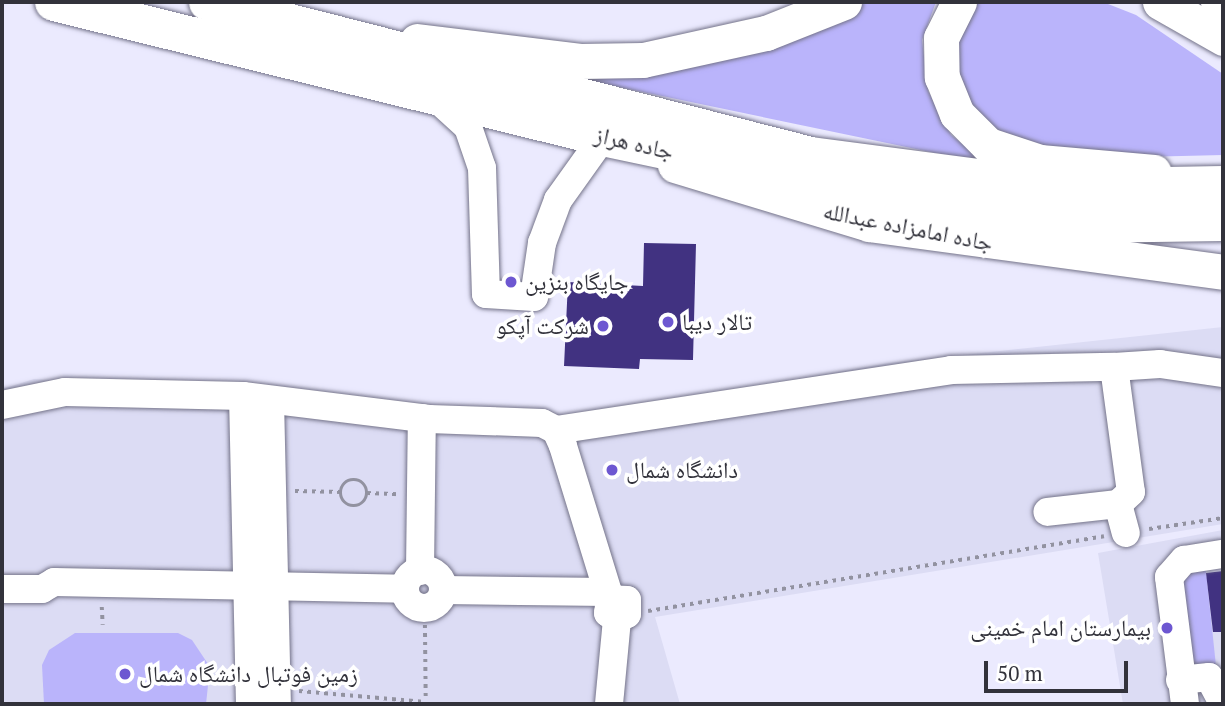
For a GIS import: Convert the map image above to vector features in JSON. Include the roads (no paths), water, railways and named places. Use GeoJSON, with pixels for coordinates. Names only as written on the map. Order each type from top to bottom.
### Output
{"type":"FeatureCollection","features":[{"type":"Feature","properties":{"kind":"highway","name":"جاده هراز"},"geometry":{"type":"LineString","coordinates":[[54,2],[604,137],[1012,218],[1181,227],[1223,222]]}},
{"type":"Feature","properties":{"kind":"highway","name":"جاده هراز"},"geometry":{"type":"LineString","coordinates":[[208,2],[327,30],[811,156],[1053,188],[1223,183]]}},
{"type":"Feature","properties":{"kind":"main road"},"geometry":{"type":"LineString","coordinates":[[327,30],[580,61],[643,60],[766,33],[844,2]]}},
{"type":"Feature","properties":{"kind":"main road"},"geometry":{"type":"LineString","coordinates":[[959,2],[941,38],[942,77],[957,114],[988,145],[1040,162],[1223,183]]}},
{"type":"Feature","properties":{"kind":"main road"},"geometry":{"type":"LineString","coordinates":[[1160,2],[1223,38]]}},
{"type":"Feature","properties":{"kind":"main road"},"geometry":{"type":"LineString","coordinates":[[1218,2],[1223,6]]}},
{"type":"Feature","properties":{"kind":"main road","name":"جاده امامزاده عبدالله"},"geometry":{"type":"LineString","coordinates":[[604,137],[733,187],[869,224],[1223,272]]}},
{"type":"Feature","properties":{"kind":"street"},"geometry":{"type":"LineString","coordinates":[[428,93],[462,119],[482,168],[486,294],[534,297],[542,243],[558,200],[604,137]]}},
{"type":"Feature","properties":{"kind":"street"},"geometry":{"type":"LineString","coordinates":[[2,405],[65,392],[256,398],[422,418],[542,423],[556,430],[951,370],[1160,364],[1223,373]]}},
{"type":"Feature","properties":{"kind":"street"},"geometry":{"type":"LineString","coordinates":[[1047,512],[1118,504],[1131,492],[1134,477],[1114,367]]}},
{"type":"Feature","properties":{"kind":"street"},"geometry":{"type":"LineString","coordinates":[[250,704],[272,490],[256,398]]}},
{"type":"Feature","properties":{"kind":"street"},"geometry":{"type":"LineString","coordinates":[[256,398],[261,584],[277,696]]}},
{"type":"Feature","properties":{"kind":"street"},"geometry":{"type":"LineString","coordinates":[[422,418],[421,495],[408,601],[434,599],[615,606]]}},
{"type":"Feature","properties":{"kind":"street"},"geometry":{"type":"LineString","coordinates":[[556,430],[615,606],[609,704]]}},
{"type":"Feature","properties":{"kind":"street"},"geometry":{"type":"LineString","coordinates":[[1118,504],[1126,533]]}},
{"type":"Feature","properties":{"kind":"street"},"geometry":{"type":"LineString","coordinates":[[1223,554],[1184,560],[1169,577],[1183,692],[1209,677],[1223,703]]}},
{"type":"Feature","properties":{"kind":"street"},"geometry":{"type":"LineString","coordinates":[[2,589],[41,589],[54,582],[261,584],[412,580]]}},
{"type":"Feature","properties":{"kind":"place","name":"جایگاه بنزین"},"geometry":{"type":"Point","coordinates":[511,282]}},
{"type":"Feature","properties":{"kind":"place","name":"تالار دیبا"},"geometry":{"type":"Point","coordinates":[668,322]}},
{"type":"Feature","properties":{"kind":"place","name":"شرکت آپکو"},"geometry":{"type":"Point","coordinates":[603,326]}},
{"type":"Feature","properties":{"kind":"place","name":"دانشگاه شمال"},"geometry":{"type":"Point","coordinates":[612,470]}},
{"type":"Feature","properties":{"kind":"place","name":"بیمارستان امام خمینی"},"geometry":{"type":"Point","coordinates":[1167,628]}},
{"type":"Feature","properties":{"kind":"place","name":"زمین فوتبال دانشگاه شمال"},"geometry":{"type":"Point","coordinates":[125,674]}}]}
